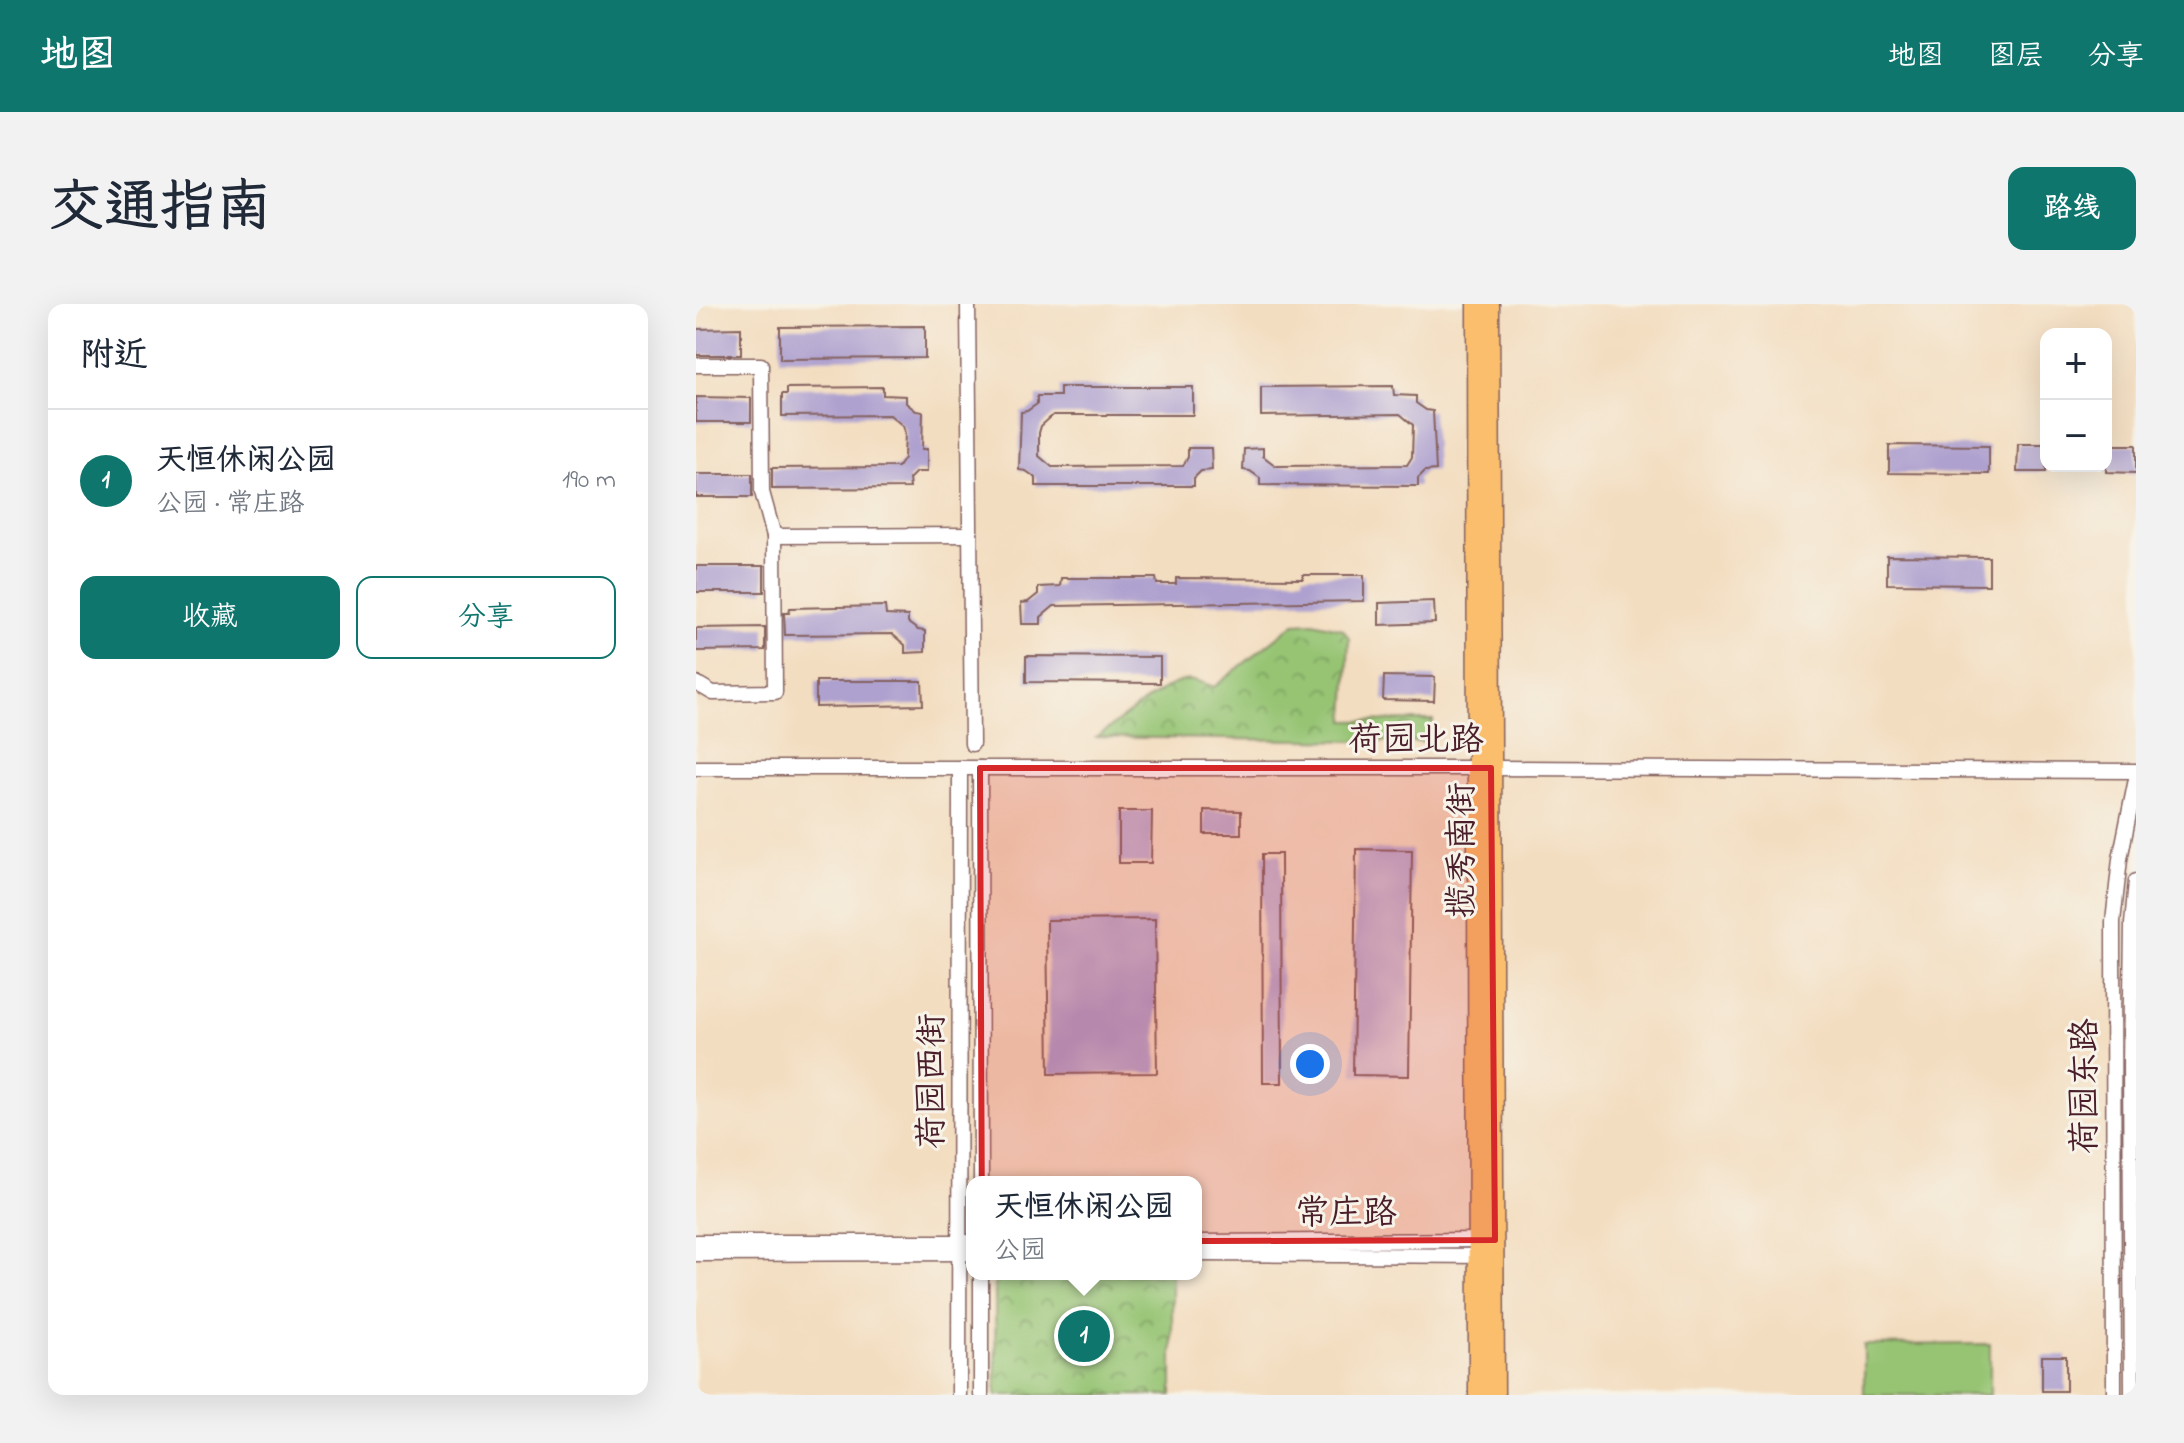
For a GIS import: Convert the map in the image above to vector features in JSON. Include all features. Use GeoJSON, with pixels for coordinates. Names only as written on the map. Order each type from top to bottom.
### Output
{"type":"FeatureCollection","features":[{"type":"Feature","properties":{"kind":"main road","name":"揽秀南街"},"geometry":{"type":"LineString","coordinates":[[1476,304],[1484,768],[1486,1248],[1495,1395]]}},
{"type":"Feature","properties":{"kind":"main road","name":"揽秀南街"},"geometry":{"type":"LineString","coordinates":[[1484,768],[1490,304]]}},
{"type":"Feature","properties":{"kind":"main road","name":"揽秀南街"},"geometry":{"type":"LineString","coordinates":[[1478,1395],[1486,1248]]}},
{"type":"Feature","properties":{"kind":"street"},"geometry":{"type":"LineString","coordinates":[[968,304],[972,744]]}},
{"type":"Feature","properties":{"kind":"street"},"geometry":{"type":"LineString","coordinates":[[696,365],[761,365],[762,492],[774,536],[775,692],[713,693],[696,683]]}},
{"type":"Feature","properties":{"kind":"street"},"geometry":{"type":"LineString","coordinates":[[774,536],[970,535]]}},
{"type":"Feature","properties":{"kind":"street","name":"荷园北路"},"geometry":{"type":"LineString","coordinates":[[696,768],[2136,771]]}},
{"type":"Feature","properties":{"kind":"street","name":"荷园西街"},"geometry":{"type":"LineString","coordinates":[[959,1395],[966,1248],[960,768]]}},
{"type":"Feature","properties":{"kind":"street","name":"荷园西街"},"geometry":{"type":"LineString","coordinates":[[980,768],[981,1176]]}},
{"type":"Feature","properties":{"kind":"street","name":"荷园东路"},"geometry":{"type":"LineString","coordinates":[[2114,1395],[2113,922],[2120,859],[2136,779]]}},
{"type":"Feature","properties":{"kind":"street","name":"荷园东路"},"geometry":{"type":"LineString","coordinates":[[2132,1395],[2132,924],[2136,881]]}},
{"type":"Feature","properties":{"kind":"street"},"geometry":{"type":"LineString","coordinates":[[696,1242],[966,1248]]}},
{"type":"Feature","properties":{"kind":"street","name":"常庄路"},"geometry":{"type":"LineString","coordinates":[[1202,1242],[1486,1248]]}},
{"type":"Feature","properties":{"kind":"street"},"geometry":{"type":"LineString","coordinates":[[696,1254],[966,1248]]}},
{"type":"Feature","properties":{"kind":"street","name":"常庄路"},"geometry":{"type":"LineString","coordinates":[[1202,1254],[1486,1248]]}},
{"type":"Feature","properties":{"kind":"street"},"geometry":{"type":"LineString","coordinates":[[981,1280],[981,1395]]}},
{"type":"Feature","properties":{"kind":"highlighted area"},"geometry":{"type":"Polygon","coordinates":[[[980,768],[1491,768],[1495,1240],[982,1242],[980,768]]]}},
{"type":"Feature","properties":{"kind":"green space"},"geometry":{"type":"Polygon","coordinates":[[[1313,622],[1343,629],[1349,638],[1345,721],[1433,720],[1431,742],[1097,737],[1174,684],[1190,681],[1214,687],[1295,623],[1313,622]]]}},
{"type":"Feature","properties":{"kind":"green space"},"geometry":{"type":"Polygon","coordinates":[[[1001,1280],[1172,1280],[1172,1395],[996,1395],[995,1284],[1001,1280]]]}},
{"type":"Feature","properties":{"kind":"green space"},"geometry":{"type":"Polygon","coordinates":[[[1990,1344],[1990,1395],[1864,1395],[1864,1345],[1990,1344]]]}},
{"type":"Feature","properties":{"kind":"building"},"geometry":{"type":"Polygon","coordinates":[[[925,326],[925,358],[780,359],[780,327],[925,326]]]}},
{"type":"Feature","properties":{"kind":"building"},"geometry":{"type":"Polygon","coordinates":[[[741,328],[741,355],[696,355],[696,329],[741,328]]]}},
{"type":"Feature","properties":{"kind":"building"},"geometry":{"type":"Polygon","coordinates":[[[1393,386],[1394,395],[1416,396],[1416,403],[1433,411],[1436,470],[1425,471],[1418,478],[1418,486],[1260,485],[1260,478],[1243,470],[1244,449],[1263,448],[1263,456],[1276,466],[1407,465],[1412,457],[1413,425],[1400,414],[1261,416],[1261,387],[1393,386]]]}},
{"type":"Feature","properties":{"kind":"building"},"geometry":{"type":"Polygon","coordinates":[[[883,387],[883,395],[906,396],[906,403],[923,412],[922,449],[927,449],[927,472],[916,472],[909,479],[910,488],[772,489],[772,468],[898,467],[904,458],[905,433],[903,426],[890,415],[782,416],[782,394],[787,394],[787,388],[883,387]]]}},
{"type":"Feature","properties":{"kind":"building"},"geometry":{"type":"Polygon","coordinates":[[[1060,387],[1193,387],[1193,415],[1053,415],[1041,426],[1039,433],[1039,456],[1052,467],[1183,466],[1188,457],[1188,448],[1211,448],[1212,470],[1201,471],[1194,478],[1194,486],[1036,486],[1036,478],[1019,470],[1021,412],[1037,404],[1037,396],[1060,396],[1060,387]]]}},
{"type":"Feature","properties":{"kind":"building"},"geometry":{"type":"Polygon","coordinates":[[[696,397],[751,398],[751,422],[696,422],[696,397]]]}},
{"type":"Feature","properties":{"kind":"building"},"geometry":{"type":"Polygon","coordinates":[[[2018,444],[2040,444],[2040,472],[2017,472],[2018,444]]]}},
{"type":"Feature","properties":{"kind":"building"},"geometry":{"type":"Polygon","coordinates":[[[1889,445],[1989,446],[1989,474],[1889,473],[1889,445]]]}},
{"type":"Feature","properties":{"kind":"building"},"geometry":{"type":"Polygon","coordinates":[[[2112,445],[2136,445],[2136,473],[2106,472],[2112,472],[2112,445]]]}},
{"type":"Feature","properties":{"kind":"building"},"geometry":{"type":"Polygon","coordinates":[[[696,474],[752,474],[752,497],[696,497],[696,474]]]}},
{"type":"Feature","properties":{"kind":"building"},"geometry":{"type":"Polygon","coordinates":[[[1887,556],[1989,557],[1989,585],[1887,584],[1887,556]]]}},
{"type":"Feature","properties":{"kind":"building"},"geometry":{"type":"Polygon","coordinates":[[[696,566],[764,566],[764,592],[696,592],[696,566]]]}},
{"type":"Feature","properties":{"kind":"building"},"geometry":{"type":"Polygon","coordinates":[[[1303,575],[1364,575],[1364,601],[1054,606],[1041,617],[1041,624],[1022,624],[1021,603],[1038,594],[1038,587],[1060,586],[1061,578],[1156,578],[1157,584],[1176,584],[1176,578],[1303,579],[1303,575]]]}},
{"type":"Feature","properties":{"kind":"building"},"geometry":{"type":"Polygon","coordinates":[[[1434,601],[1435,623],[1379,625],[1379,603],[1434,601]]]}},
{"type":"Feature","properties":{"kind":"building"},"geometry":{"type":"Polygon","coordinates":[[[885,606],[886,615],[908,616],[908,623],[925,631],[925,652],[905,653],[905,645],[892,634],[785,635],[784,613],[789,613],[790,608],[885,606]]]}},
{"type":"Feature","properties":{"kind":"building"},"geometry":{"type":"Polygon","coordinates":[[[765,627],[765,650],[696,651],[696,628],[765,627]]]}},
{"type":"Feature","properties":{"kind":"building"},"geometry":{"type":"Polygon","coordinates":[[[1026,656],[1160,657],[1160,683],[1026,682],[1026,656]]]}},
{"type":"Feature","properties":{"kind":"building"},"geometry":{"type":"Polygon","coordinates":[[[1384,676],[1435,677],[1434,701],[1383,700],[1384,676]]]}},
{"type":"Feature","properties":{"kind":"building"},"geometry":{"type":"Polygon","coordinates":[[[816,681],[922,681],[923,705],[816,707],[816,681]]]}},
{"type":"Feature","properties":{"kind":"building"},"geometry":{"type":"Polygon","coordinates":[[[1204,810],[1241,811],[1241,834],[1204,834],[1204,810]]]}},
{"type":"Feature","properties":{"kind":"building"},"geometry":{"type":"Polygon","coordinates":[[[1119,811],[1152,811],[1151,863],[1119,863],[1119,811]]]}},
{"type":"Feature","properties":{"kind":"building"},"geometry":{"type":"Polygon","coordinates":[[[1356,849],[1412,850],[1409,1076],[1353,1075],[1356,849]]]}},
{"type":"Feature","properties":{"kind":"building"},"geometry":{"type":"Polygon","coordinates":[[[1262,854],[1281,854],[1282,1083],[1263,1083],[1262,854]]]}},
{"type":"Feature","properties":{"kind":"building"},"geometry":{"type":"Polygon","coordinates":[[[1155,919],[1157,1073],[1049,1074],[1047,920],[1155,919]]]}},
{"type":"Feature","properties":{"kind":"building"},"geometry":{"type":"Polygon","coordinates":[[[2042,1356],[2066,1356],[2066,1391],[2042,1391],[2042,1356]]]}},
{"type":"Feature","properties":{"kind":"place","name":"天恒休闲公园"},"geometry":{"type":"Point","coordinates":[1084,1336]}}]}
